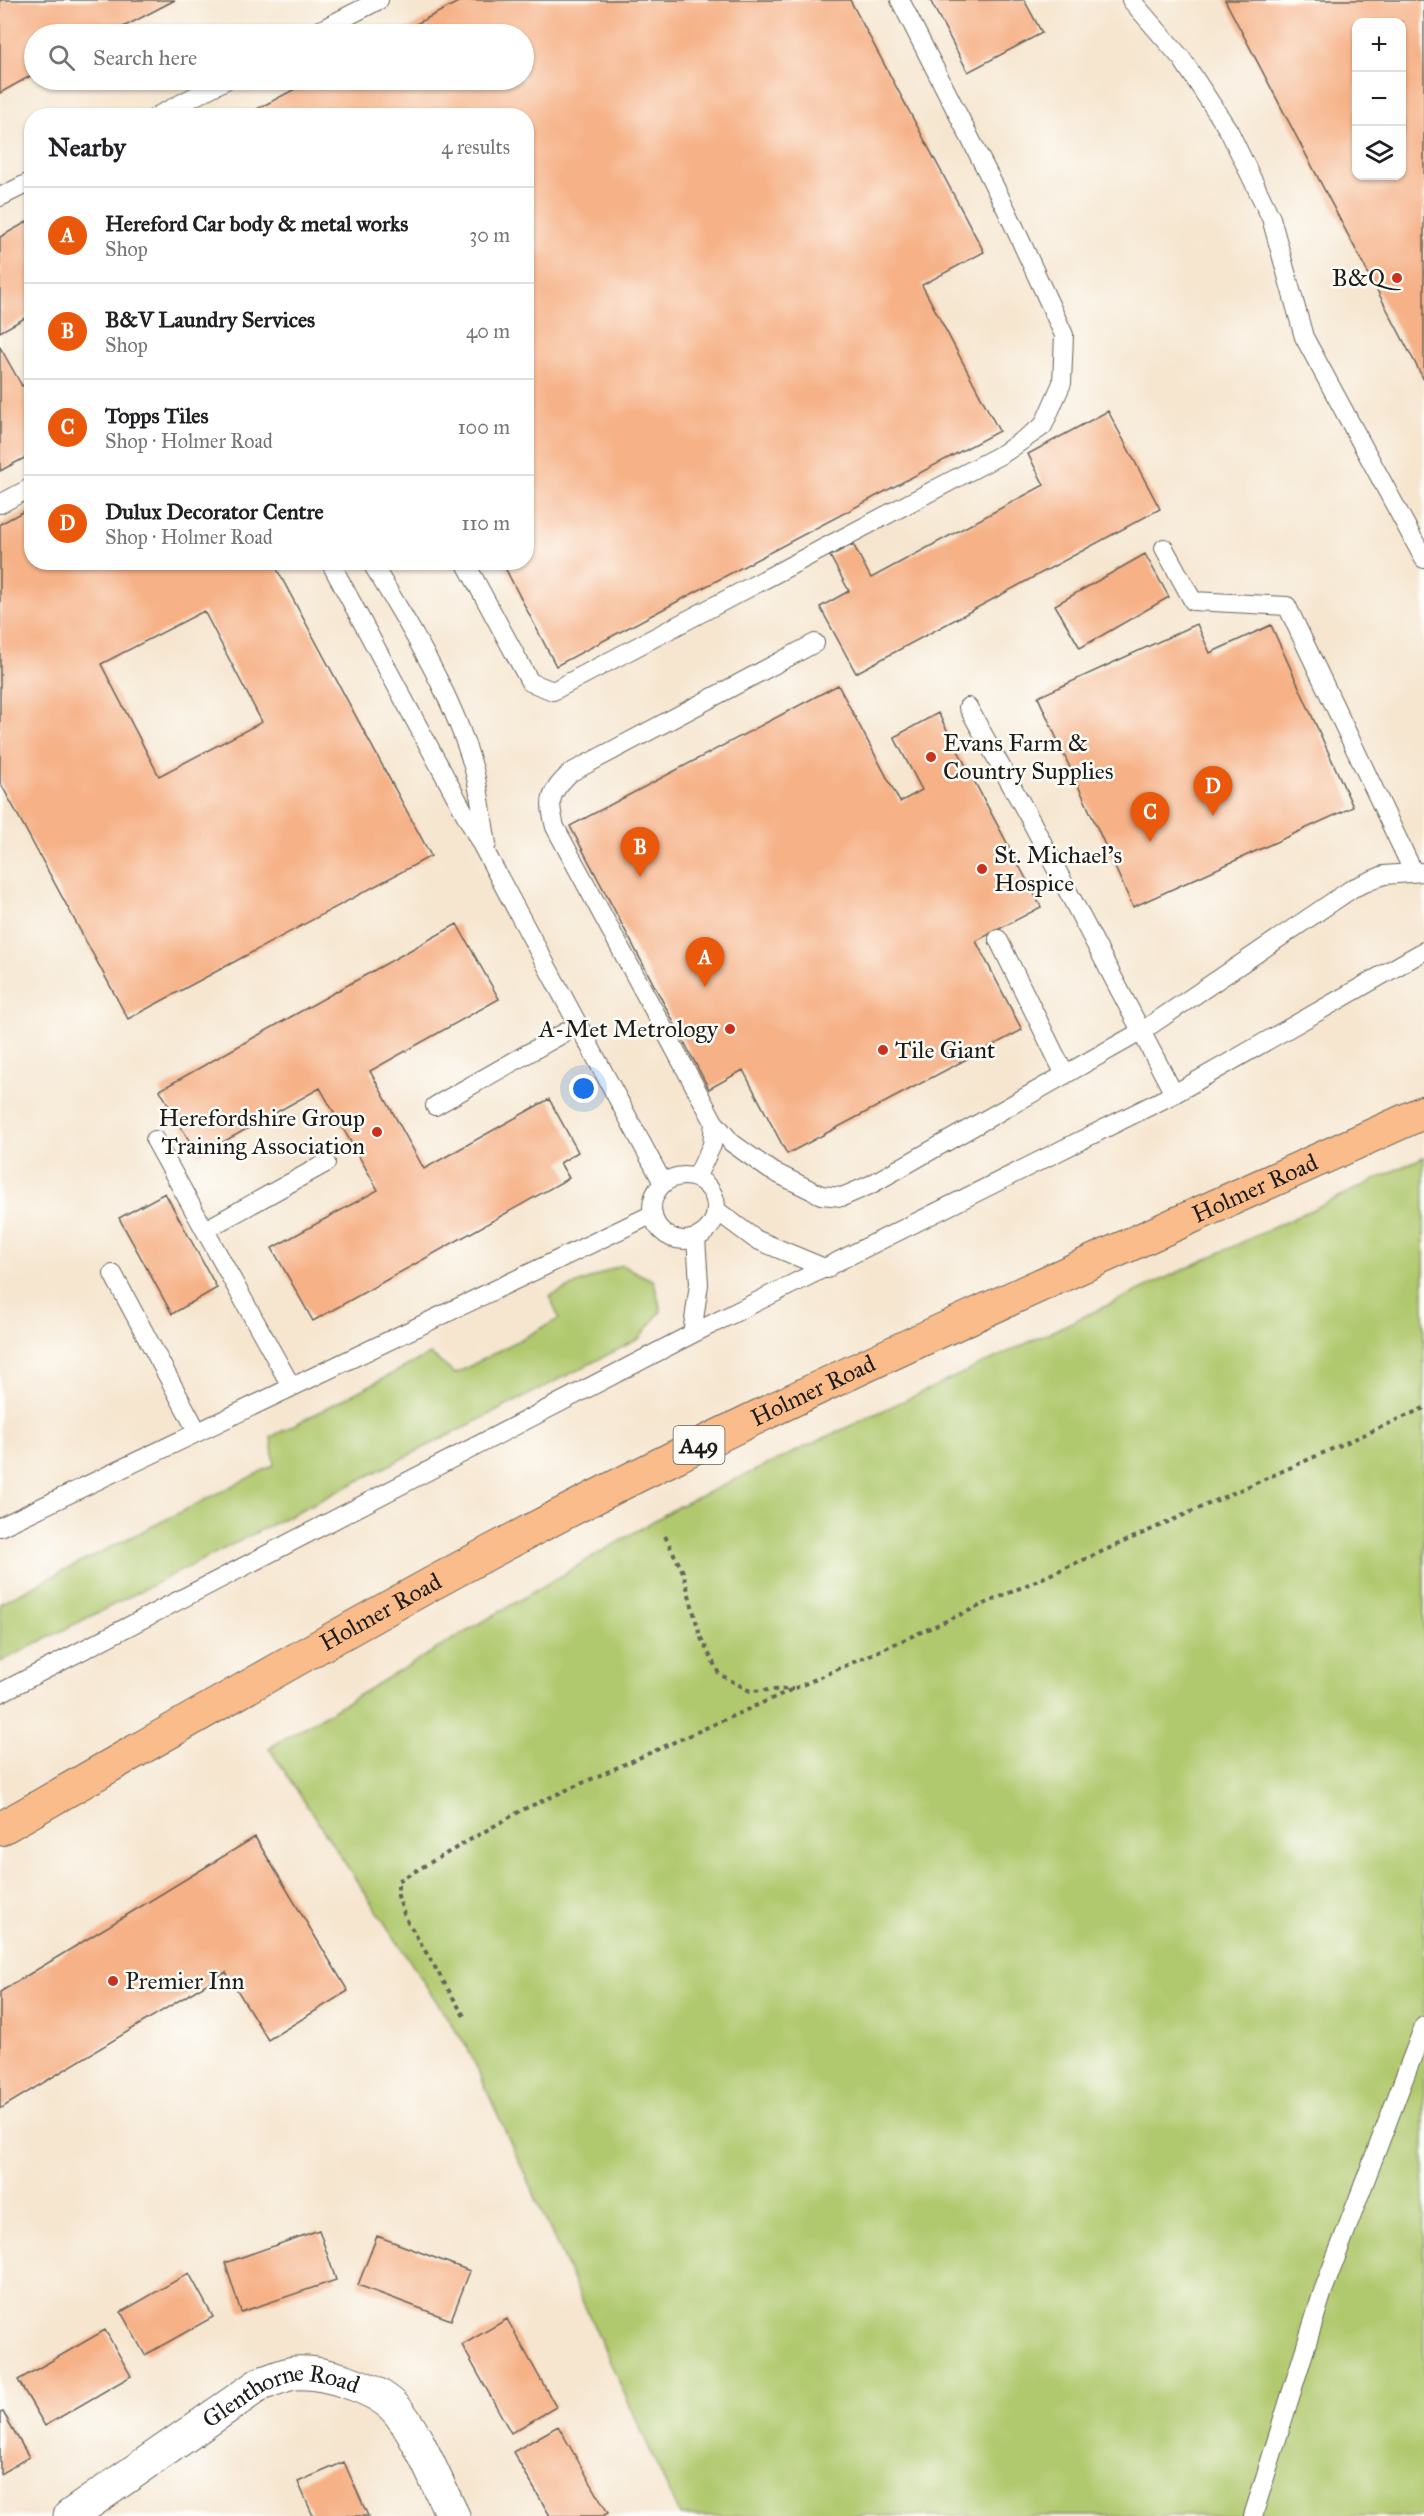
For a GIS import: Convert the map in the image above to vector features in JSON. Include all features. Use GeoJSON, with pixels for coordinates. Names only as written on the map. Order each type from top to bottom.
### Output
{"type":"FeatureCollection","features":[{"type":"Feature","properties":{"kind":"highway","name":"Holmer Road"},"geometry":{"type":"LineString","coordinates":[[0,1829],[469,1564],[665,1462],[808,1392],[1424,1112]]}},
{"type":"Feature","properties":{"kind":"street","name":"Glenthorne Road"},"geometry":{"type":"LineString","coordinates":[[70,2516],[260,2384],[295,2373],[329,2376],[360,2386],[393,2406],[414,2436],[453,2516]]}},
{"type":"Feature","properties":{"kind":"lane"},"geometry":{"type":"LineString","coordinates":[[332,24],[379,0]]}},
{"type":"Feature","properties":{"kind":"lane"},"geometry":{"type":"LineString","coordinates":[[469,570],[530,682],[553,692],[1004,453],[1043,426],[1062,383],[1064,335],[1007,211],[900,0]]}},
{"type":"Feature","properties":{"kind":"lane"},"geometry":{"type":"LineString","coordinates":[[1131,0],[1182,59],[1229,131],[1271,218],[1304,337],[1424,559]]}},
{"type":"Feature","properties":{"kind":"lane"},"geometry":{"type":"LineString","coordinates":[[172,108],[207,90]]}},
{"type":"Feature","properties":{"kind":"lane"},"geometry":{"type":"LineString","coordinates":[[0,197],[24,184]]}},
{"type":"Feature","properties":{"kind":"lane"},"geometry":{"type":"LineString","coordinates":[[0,504],[24,491]]}},
{"type":"Feature","properties":{"kind":"lane"},"geometry":{"type":"LineString","coordinates":[[815,643],[570,773],[555,788],[549,804],[555,827],[714,1122],[732,1143],[770,1170],[821,1195],[842,1197],[870,1185],[1142,1031],[1353,888],[1384,875],[1419,872],[1287,606],[1194,601],[1164,548]]}},
{"type":"Feature","properties":{"kind":"lane"},"geometry":{"type":"LineString","coordinates":[[334,570],[663,1183]]}},
{"type":"Feature","properties":{"kind":"lane"},"geometry":{"type":"LineString","coordinates":[[376,570],[430,666],[459,726],[472,764],[487,844],[529,932]]}},
{"type":"Feature","properties":{"kind":"lane"},"geometry":{"type":"LineString","coordinates":[[968,706],[1174,1094]]}},
{"type":"Feature","properties":{"kind":"lane"},"geometry":{"type":"LineString","coordinates":[[998,939],[1065,1075]]}},
{"type":"Feature","properties":{"kind":"lane"},"geometry":{"type":"LineString","coordinates":[[0,1693],[692,1334],[827,1269],[1174,1094],[1424,951]]}},
{"type":"Feature","properties":{"kind":"lane"},"geometry":{"type":"LineString","coordinates":[[435,1106],[578,1025]]}},
{"type":"Feature","properties":{"kind":"lane"},"geometry":{"type":"LineString","coordinates":[[696,1178],[712,1145],[714,1122]]}},
{"type":"Feature","properties":{"kind":"lane"},"geometry":{"type":"LineString","coordinates":[[155,1140],[291,1386]]}},
{"type":"Feature","properties":{"kind":"lane"},"geometry":{"type":"LineString","coordinates":[[205,1230],[326,1163]]}},
{"type":"Feature","properties":{"kind":"lane"},"geometry":{"type":"LineString","coordinates":[[681,1175],[696,1178],[712,1190],[716,1210],[714,1221],[706,1231],[696,1238],[685,1240],[668,1235],[659,1228],[653,1214],[652,1203],[663,1183],[681,1175]]}},
{"type":"Feature","properties":{"kind":"lane"},"geometry":{"type":"LineString","coordinates":[[716,1210],[755,1239],[827,1269]]}},
{"type":"Feature","properties":{"kind":"lane"},"geometry":{"type":"LineString","coordinates":[[0,1527],[653,1214]]}},
{"type":"Feature","properties":{"kind":"lane"},"geometry":{"type":"LineString","coordinates":[[692,1334],[699,1284],[696,1238]]}},
{"type":"Feature","properties":{"kind":"lane"},"geometry":{"type":"LineString","coordinates":[[112,1274],[197,1431]]}},
{"type":"Feature","properties":{"kind":"lane"},"geometry":{"type":"LineString","coordinates":[[1253,2516],[1323,2291],[1424,2026]]}},
{"type":"Feature","properties":{"kind":"path"},"geometry":{"type":"LineString","coordinates":[[464,2016],[405,1917],[398,1896],[398,1881],[524,1809],[1424,1408]]}},
{"type":"Feature","properties":{"kind":"path"},"geometry":{"type":"LineString","coordinates":[[665,1536],[683,1572],[700,1636],[719,1674],[750,1691],[796,1689]]}},
{"type":"Feature","properties":{"kind":"green space"},"geometry":{"type":"Polygon","coordinates":[[[1424,1157],[1424,2516],[680,2516],[468,2049],[269,1748],[679,1506],[1424,1157]]]}},
{"type":"Feature","properties":{"kind":"green space"},"geometry":{"type":"Polygon","coordinates":[[[621,1265],[654,1281],[661,1311],[639,1339],[0,1662],[0,1603],[274,1465],[271,1437],[430,1354],[455,1374],[559,1319],[550,1296],[621,1265]]]}},
{"type":"Feature","properties":{"kind":"building"},"geometry":{"type":"Polygon","coordinates":[[[0,0],[175,0],[129,24],[24,24],[24,80],[0,93],[0,0]]]}},
{"type":"Feature","properties":{"kind":"building"},"geometry":{"type":"Polygon","coordinates":[[[462,0],[850,0],[984,252],[922,285],[999,431],[556,666],[506,570],[534,570],[534,108],[259,108],[293,90],[534,90],[534,24],[416,24],[462,0]]]}},
{"type":"Feature","properties":{"kind":"building"},"geometry":{"type":"Polygon","coordinates":[[[930,0],[1024,0],[1042,33],[968,72],[930,0]]]}},
{"type":"Feature","properties":{"kind":"building","name":"B&Q"},"geometry":{"type":"Polygon","coordinates":[[[1225,0],[1424,0],[1424,380],[1225,0]]]}},
{"type":"Feature","properties":{"kind":"building"},"geometry":{"type":"Polygon","coordinates":[[[24,224],[24,318],[0,332],[0,237],[24,224]]]}},
{"type":"Feature","properties":{"kind":"building"},"geometry":{"type":"Polygon","coordinates":[[[0,347],[22,386],[24,385],[24,458],[0,471],[0,347]]]}},
{"type":"Feature","properties":{"kind":"building"},"geometry":{"type":"Polygon","coordinates":[[[1108,411],[1160,509],[856,673],[820,607],[849,591],[830,556],[853,544],[871,578],[1044,485],[1028,454],[1108,411]]]}},
{"type":"Feature","properties":{"kind":"building"},"geometry":{"type":"Polygon","coordinates":[[[24,511],[24,570],[277,570],[431,856],[128,1019],[0,782],[0,524],[24,511]],[[204,611],[101,664],[159,776],[262,722],[204,611]]]}},
{"type":"Feature","properties":{"kind":"building"},"geometry":{"type":"Polygon","coordinates":[[[1145,554],[1169,597],[1080,648],[1055,605],[1145,554]]]}},
{"type":"Feature","properties":{"kind":"building"},"geometry":{"type":"Polygon","coordinates":[[[1197,624],[1210,653],[1271,625],[1353,807],[1133,907],[1038,697],[1197,624]]]}},
{"type":"Feature","properties":{"kind":"building"},"geometry":{"type":"Polygon","coordinates":[[[838,685],[900,802],[922,790],[894,737],[938,713],[1041,907],[976,941],[1022,1030],[787,1154],[743,1070],[709,1089],[570,826],[838,685]]]}},
{"type":"Feature","properties":{"kind":"building"},"geometry":{"type":"Polygon","coordinates":[[[457,924],[499,999],[370,1071],[424,1169],[549,1099],[578,1152],[560,1163],[569,1178],[313,1321],[272,1248],[378,1190],[320,1088],[198,1156],[160,1090],[457,924]]]}},
{"type":"Feature","properties":{"kind":"building"},"geometry":{"type":"Polygon","coordinates":[[[165,1193],[217,1288],[172,1314],[119,1218],[165,1193]]]}},
{"type":"Feature","properties":{"kind":"building","name":"Premier Inn"},"geometry":{"type":"Polygon","coordinates":[[[255,1837],[348,1991],[268,2040],[226,1972],[0,2109],[0,1992],[255,1837]]]}},
{"type":"Feature","properties":{"kind":"building"},"geometry":{"type":"Polygon","coordinates":[[[319,2230],[336,2280],[241,2312],[225,2263],[319,2230]]]}},
{"type":"Feature","properties":{"kind":"building"},"geometry":{"type":"Polygon","coordinates":[[[377,2236],[470,2271],[451,2320],[358,2285],[377,2236]]]}},
{"type":"Feature","properties":{"kind":"building"},"geometry":{"type":"Polygon","coordinates":[[[189,2273],[213,2317],[145,2355],[121,2312],[189,2273]]]}},
{"type":"Feature","properties":{"kind":"building"},"geometry":{"type":"Polygon","coordinates":[[[507,2319],[556,2407],[511,2433],[462,2345],[507,2319]]]}},
{"type":"Feature","properties":{"kind":"building"},"geometry":{"type":"Polygon","coordinates":[[[105,2330],[131,2376],[45,2426],[18,2380],[105,2330]]]}},
{"type":"Feature","properties":{"kind":"building"},"geometry":{"type":"Polygon","coordinates":[[[3,2412],[29,2457],[0,2474],[0,2413],[3,2412]]]}},
{"type":"Feature","properties":{"kind":"building"},"geometry":{"type":"Polygon","coordinates":[[[558,2426],[608,2513],[603,2516],[550,2516],[513,2452],[558,2426]]]}},
{"type":"Feature","properties":{"kind":"building"},"geometry":{"type":"Polygon","coordinates":[[[344,2462],[368,2516],[313,2516],[298,2482],[344,2462]]]}},
{"type":"Feature","properties":{"kind":"place","name":"B&Q"},"geometry":{"type":"Point","coordinates":[1397,278]}},
{"type":"Feature","properties":{"kind":"place","name":"Evans Farm & Country Supplies"},"geometry":{"type":"Point","coordinates":[931,757]}},
{"type":"Feature","properties":{"kind":"place","name":"Dulux Decorator Centre"},"geometry":{"type":"Point","coordinates":[1213,816]}},
{"type":"Feature","properties":{"kind":"place","name":"Topps Tiles"},"geometry":{"type":"Point","coordinates":[1150,842]}},
{"type":"Feature","properties":{"kind":"place","name":"St. Michael's Hospice"},"geometry":{"type":"Point","coordinates":[982,869]}},
{"type":"Feature","properties":{"kind":"place","name":"B&V Laundry Services"},"geometry":{"type":"Point","coordinates":[640,877]}},
{"type":"Feature","properties":{"kind":"place","name":"Hereford Car body & metal works"},"geometry":{"type":"Point","coordinates":[705,987]}},
{"type":"Feature","properties":{"kind":"place","name":"A-Met Metrology"},"geometry":{"type":"Point","coordinates":[730,1029]}},
{"type":"Feature","properties":{"kind":"place","name":"Tile Giant"},"geometry":{"type":"Point","coordinates":[883,1050]}},
{"type":"Feature","properties":{"kind":"place","name":"Herefordshire Group Training Association"},"geometry":{"type":"Point","coordinates":[377,1132]}},
{"type":"Feature","properties":{"kind":"place","name":"Premier Inn"},"geometry":{"type":"Point","coordinates":[113,1981]}}]}
